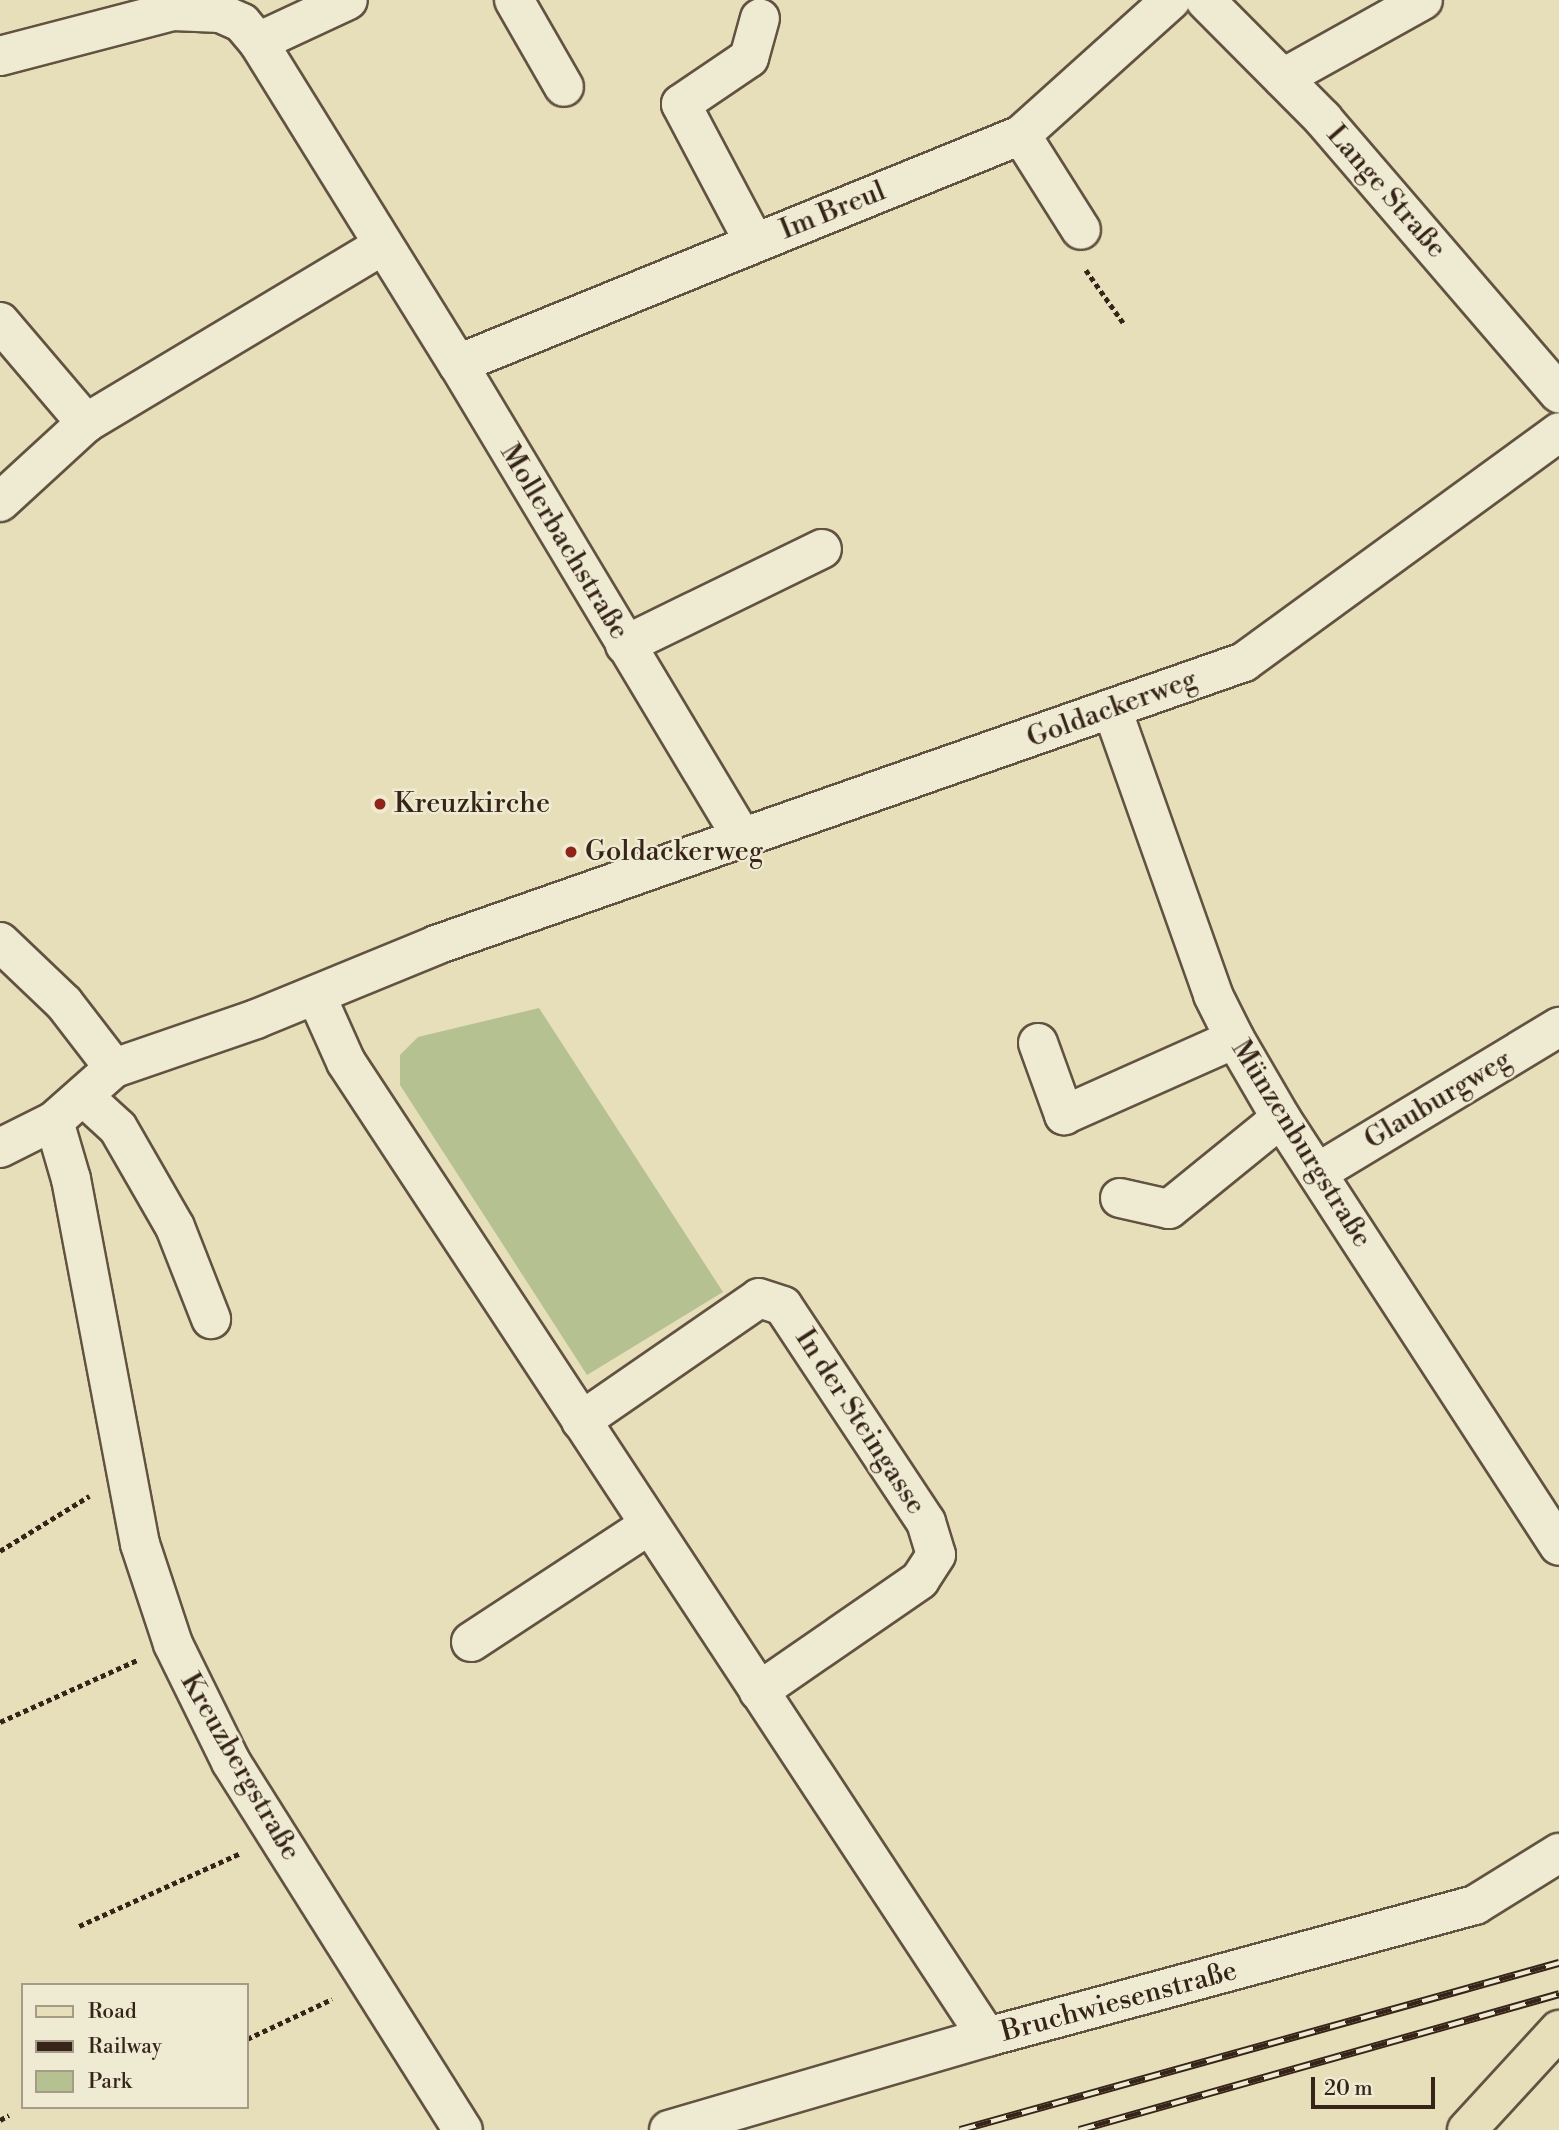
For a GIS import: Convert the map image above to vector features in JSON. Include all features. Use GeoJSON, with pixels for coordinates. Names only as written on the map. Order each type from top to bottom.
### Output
{"type":"FeatureCollection","features":[{"type":"Feature","properties":{"kind":"main road"},"geometry":{"type":"LineString","coordinates":[[1467,2130],[1559,2029]]}},
{"type":"Feature","properties":{"kind":"main road"},"geometry":{"type":"LineString","coordinates":[[1454,2130],[1513,2081]]}},
{"type":"Feature","properties":{"kind":"main road"},"geometry":{"type":"LineString","coordinates":[[1488,2130],[1513,2081]]}},
{"type":"Feature","properties":{"kind":"street"},"geometry":{"type":"LineString","coordinates":[[258,42],[348,0]]}},
{"type":"Feature","properties":{"kind":"street"},"geometry":{"type":"LineString","coordinates":[[514,0],[564,87]]}},
{"type":"Feature","properties":{"kind":"street","name":"Im Breul"},"geometry":{"type":"LineString","coordinates":[[458,364],[1021,135],[1171,0]]}},
{"type":"Feature","properties":{"kind":"street","name":"Lange Straße"},"geometry":{"type":"LineString","coordinates":[[1205,0],[1283,78],[1559,393]]}},
{"type":"Feature","properties":{"kind":"street"},"geometry":{"type":"LineString","coordinates":[[1283,78],[1423,0]]}},
{"type":"Feature","properties":{"kind":"street","name":"Mollerbachstraße"},"geometry":{"type":"LineString","coordinates":[[0,56],[173,11],[220,13],[242,23],[258,42],[458,364],[743,839]]}},
{"type":"Feature","properties":{"kind":"street"},"geometry":{"type":"LineString","coordinates":[[754,242],[681,104],[749,58],[760,18]]}},
{"type":"Feature","properties":{"kind":"street"},"geometry":{"type":"LineString","coordinates":[[1021,135],[1080,230]]}},
{"type":"Feature","properties":{"kind":"street"},"geometry":{"type":"LineString","coordinates":[[0,502],[86,423],[383,245]]}},
{"type":"Feature","properties":{"kind":"street"},"geometry":{"type":"LineString","coordinates":[[0,322],[86,423]]}},
{"type":"Feature","properties":{"kind":"street","name":"Goldackerweg"},"geometry":{"type":"LineString","coordinates":[[0,1148],[54,1121],[114,1068],[316,995],[436,945],[1244,662],[1559,432]]}},
{"type":"Feature","properties":{"kind":"street"},"geometry":{"type":"LineString","coordinates":[[625,645],[822,549]]}},
{"type":"Feature","properties":{"kind":"street","name":"Münzenburgstraße"},"geometry":{"type":"LineString","coordinates":[[1112,709],[1213,995],[1235,1038],[1281,1118],[1559,1546]]}},
{"type":"Feature","properties":{"kind":"street"},"geometry":{"type":"LineString","coordinates":[[0,942],[64,1003],[114,1068]]}},
{"type":"Feature","properties":{"kind":"street"},"geometry":{"type":"LineString","coordinates":[[316,995],[346,1062],[987,2037]]}},
{"type":"Feature","properties":{"kind":"street","name":"Glauburgweg"},"geometry":{"type":"LineString","coordinates":[[1317,1172],[1559,1027]]}},
{"type":"Feature","properties":{"kind":"street"},"geometry":{"type":"LineString","coordinates":[[1038,1042],[1064,1115],[1235,1038]]}},
{"type":"Feature","properties":{"kind":"street"},"geometry":{"type":"LineString","coordinates":[[83,1096],[118,1128],[175,1227],[211,1320]]}},
{"type":"Feature","properties":{"kind":"street"},"geometry":{"type":"LineString","coordinates":[[1120,1198],[1169,1209],[1281,1118]]}},
{"type":"Feature","properties":{"kind":"street","name":"Kreuzbergstraße"},"geometry":{"type":"LineString","coordinates":[[54,1121],[71,1180],[140,1544],[173,1644],[198,1703],[277,1836],[463,2130]]}},
{"type":"Feature","properties":{"kind":"street","name":"In der Steingasse"},"geometry":{"type":"LineString","coordinates":[[581,1421],[759,1298],[783,1306],[896,1476],[926,1522],[936,1555],[920,1580],[758,1691]]}},
{"type":"Feature","properties":{"kind":"street"},"geometry":{"type":"LineString","coordinates":[[471,1642],[649,1525]]}},
{"type":"Feature","properties":{"kind":"street","name":"Bruchwiesenstraße"},"geometry":{"type":"LineString","coordinates":[[668,2130],[987,2037],[1475,1905],[1559,1853]]}},
{"type":"Feature","properties":{"kind":"path"},"geometry":{"type":"LineString","coordinates":[[1080,230],[1071,248],[1125,325]]}},
{"type":"Feature","properties":{"kind":"path"},"geometry":{"type":"LineString","coordinates":[[0,1551],[125,1474]]}},
{"type":"Feature","properties":{"kind":"path"},"geometry":{"type":"LineString","coordinates":[[0,1722],[173,1644]]}},
{"type":"Feature","properties":{"kind":"path"},"geometry":{"type":"LineString","coordinates":[[79,1926],[277,1836]]}},
{"type":"Feature","properties":{"kind":"path"},"geometry":{"type":"LineString","coordinates":[[248,2039],[368,1983]]}},
{"type":"Feature","properties":{"kind":"path"},"geometry":{"type":"LineString","coordinates":[[0,2120],[9,2115]]}},
{"type":"Feature","properties":{"kind":"green space"},"geometry":{"type":"Polygon","coordinates":[[[539,1008],[723,1292],[587,1375],[400,1085],[400,1055],[418,1037],[539,1008]]]}},
{"type":"Feature","properties":{"kind":"railway"},"geometry":{"type":"LineString","coordinates":[[960,2130],[1559,1963]]}},
{"type":"Feature","properties":{"kind":"railway"},"geometry":{"type":"LineString","coordinates":[[1079,2130],[1559,1994]]}},
{"type":"Feature","properties":{"kind":"place","name":"Kreuzkirche"},"geometry":{"type":"Point","coordinates":[380,804]}},
{"type":"Feature","properties":{"kind":"place","name":"Goldackerweg"},"geometry":{"type":"Point","coordinates":[571,852]}}]}
